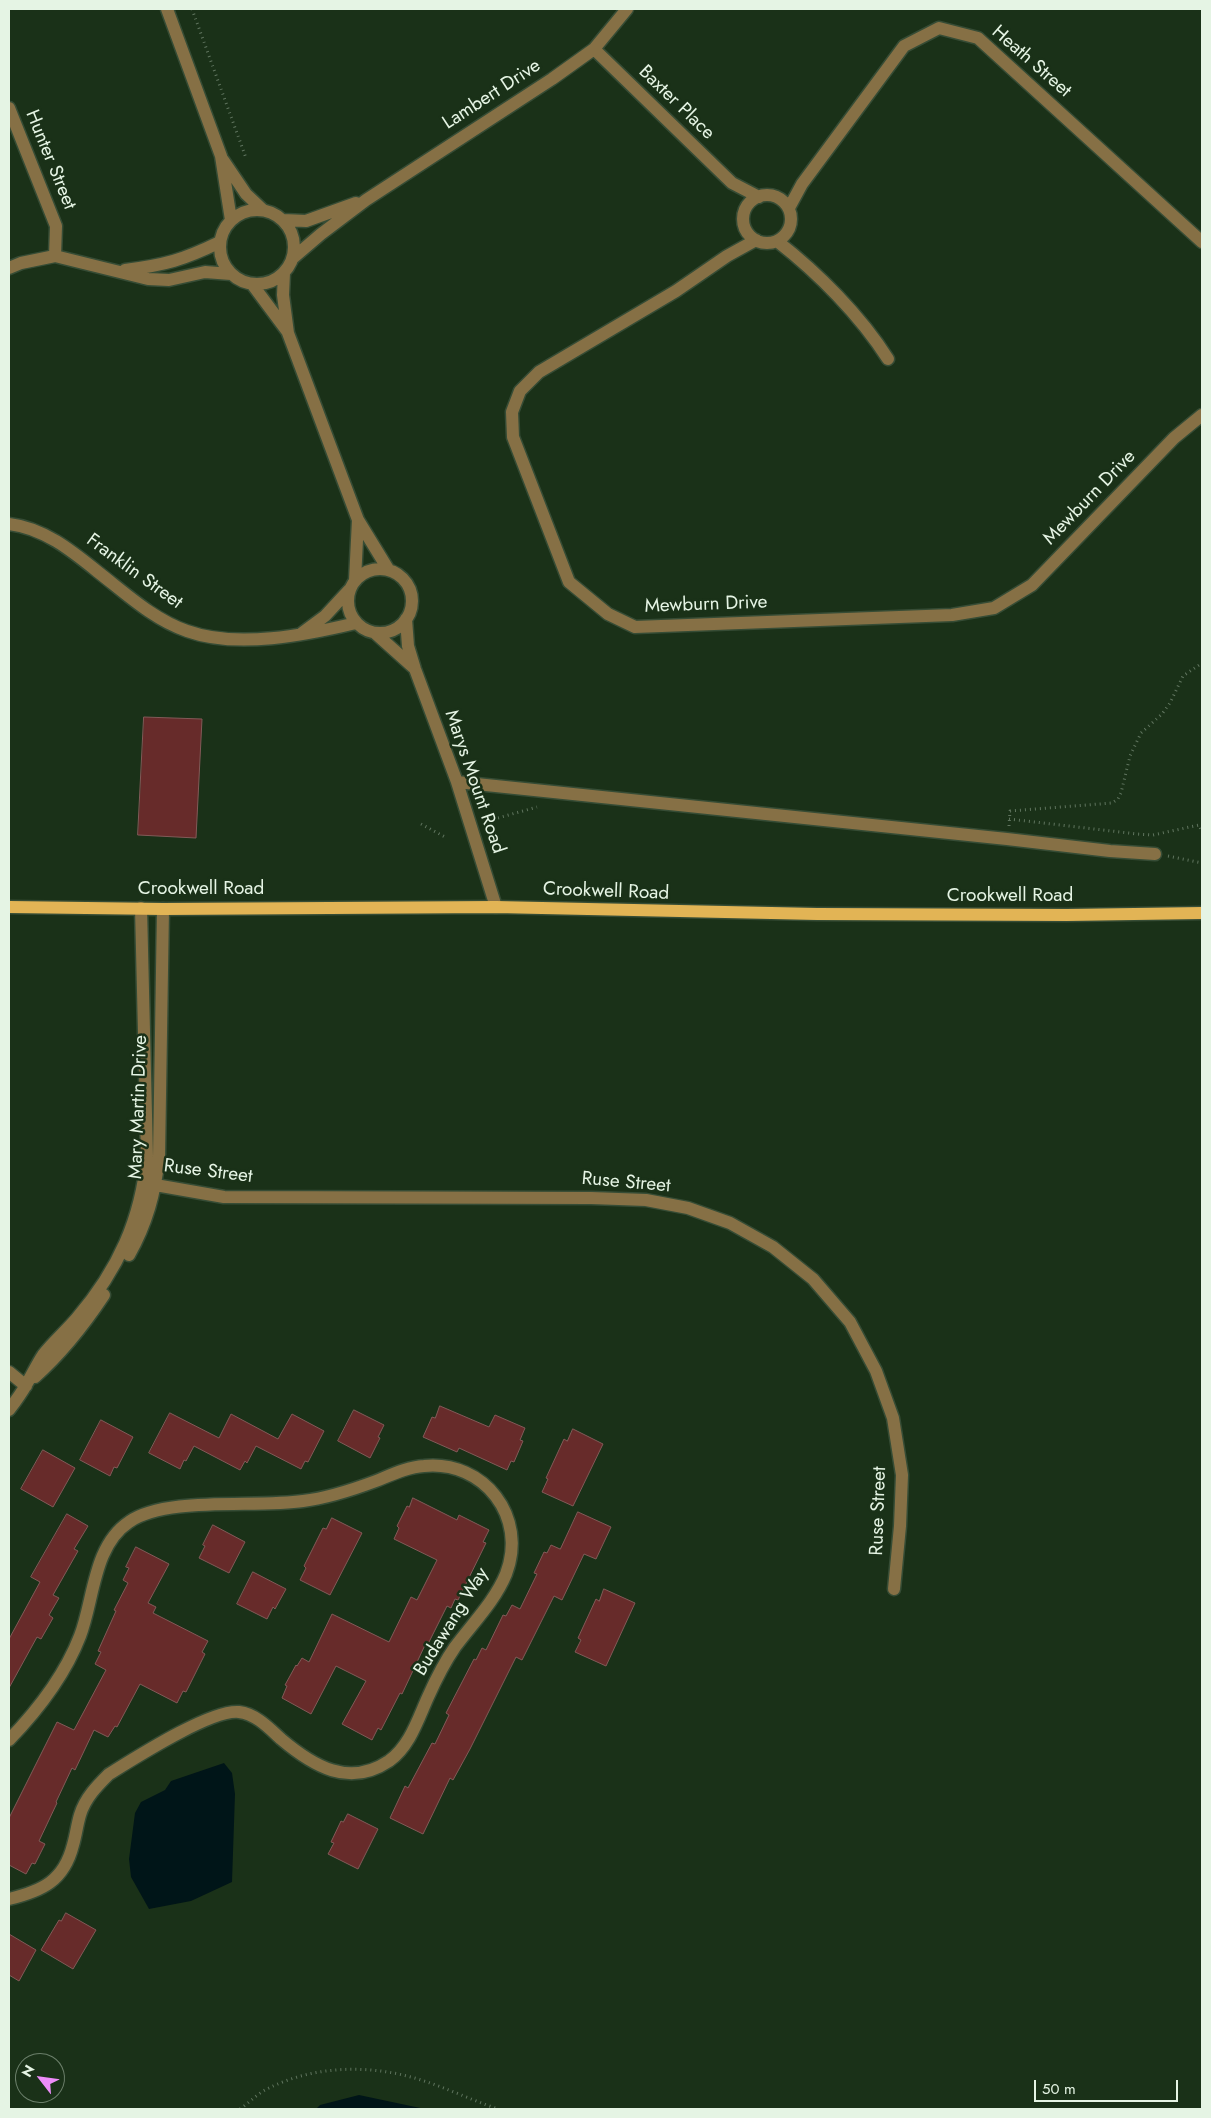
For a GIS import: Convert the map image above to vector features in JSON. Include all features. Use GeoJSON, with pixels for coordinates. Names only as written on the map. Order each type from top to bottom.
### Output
{"type":"FeatureCollection","features":[{"type":"Feature","properties":{"kind":"main road","name":"Crookwell Road"},"geometry":{"type":"LineString","coordinates":[[9,906],[163,909],[496,907],[827,914],[1067,916],[1202,913]]}},
{"type":"Feature","properties":{"kind":"street"},"geometry":{"type":"LineString","coordinates":[[167,9],[221,156],[231,220]]}},
{"type":"Feature","properties":{"kind":"street","name":"Lambert Drive"},"geometry":{"type":"LineString","coordinates":[[293,258],[366,200],[552,79],[594,49],[627,9]]}},
{"type":"Feature","properties":{"kind":"street","name":"Heath Street"},"geometry":{"type":"LineString","coordinates":[[789,208],[802,184],[904,46],[939,28],[978,38],[1202,242]]}},
{"type":"Feature","properties":{"kind":"street","name":"Baxter Place"},"geometry":{"type":"LineString","coordinates":[[594,49],[732,183],[746,209]]}},
{"type":"Feature","properties":{"kind":"street","name":"Hunter Street"},"geometry":{"type":"LineString","coordinates":[[9,108],[56,226],[55,256]]}},
{"type":"Feature","properties":{"kind":"street"},"geometry":{"type":"LineString","coordinates":[[221,156],[246,194],[262,210]]}},
{"type":"Feature","properties":{"kind":"street","name":"Baxter Place"},"geometry":{"type":"LineString","coordinates":[[732,183],[759,196]]}},
{"type":"Feature","properties":{"kind":"street","name":"Heath Street"},"geometry":{"type":"LineString","coordinates":[[778,198],[802,184]]}},
{"type":"Feature","properties":{"kind":"street"},"geometry":{"type":"LineString","coordinates":[[759,196],[778,198],[789,208],[791,222],[789,229],[777,240],[763,242],[756,240],[746,229],[744,222],[746,209],[759,196]]}},
{"type":"Feature","properties":{"kind":"street","name":"Lambert Drive"},"geometry":{"type":"LineString","coordinates":[[283,220],[306,221],[366,200]]}},
{"type":"Feature","properties":{"kind":"street"},"geometry":{"type":"LineString","coordinates":[[251,210],[274,213],[283,220],[293,238],[293,258],[284,273],[275,280],[264,284],[252,284],[241,281],[231,274],[224,265],[220,254],[220,242],[224,230],[231,220],[240,213],[251,210]]}},
{"type":"Feature","properties":{"kind":"street","name":"Mewburn Drive"},"geometry":{"type":"LineString","coordinates":[[727,256],[746,229]]}},
{"type":"Feature","properties":{"kind":"street"},"geometry":{"type":"LineString","coordinates":[[789,229],[800,258]]}},
{"type":"Feature","properties":{"kind":"street","name":"Mewburn Drive"},"geometry":{"type":"LineString","coordinates":[[756,240],[727,256],[676,291],[539,372],[520,391],[512,412],[513,438],[570,582],[608,614],[636,627],[952,615],[994,608],[1032,585],[1174,438],[1202,416]]}},
{"type":"Feature","properties":{"kind":"street"},"geometry":{"type":"LineString","coordinates":[[777,240],[800,258],[871,332],[888,359]]}},
{"type":"Feature","properties":{"kind":"street"},"geometry":{"type":"LineString","coordinates":[[120,271],[161,266],[186,258],[220,242]]}},
{"type":"Feature","properties":{"kind":"street"},"geometry":{"type":"LineString","coordinates":[[9,268],[21,263],[55,256],[148,279],[169,280],[205,272],[231,274]]}},
{"type":"Feature","properties":{"kind":"street"},"geometry":{"type":"LineString","coordinates":[[284,273],[283,295],[288,333],[358,520],[388,569],[405,581],[410,590],[412,600],[406,619],[392,630],[376,633],[365,630],[356,623],[348,608],[358,520]]}},
{"type":"Feature","properties":{"kind":"street"},"geometry":{"type":"LineString","coordinates":[[252,284],[288,333]]}},
{"type":"Feature","properties":{"kind":"street","name":"Franklin Street"},"geometry":{"type":"LineString","coordinates":[[9,524],[40,533],[70,548],[156,616],[187,632],[223,639],[300,635],[356,623]]}},
{"type":"Feature","properties":{"kind":"street"},"geometry":{"type":"LineString","coordinates":[[300,635],[325,616],[352,585],[370,570],[388,569]]}},
{"type":"Feature","properties":{"kind":"street","name":"Marys Mount Road"},"geometry":{"type":"LineString","coordinates":[[406,619],[408,646],[415,669],[457,782],[496,907]]}},
{"type":"Feature","properties":{"kind":"street","name":"Marys Mount Road"},"geometry":{"type":"LineString","coordinates":[[376,633],[415,669]]}},
{"type":"Feature","properties":{"kind":"street"},"geometry":{"type":"LineString","coordinates":[[457,782],[1110,851],[1155,854]]}},
{"type":"Feature","properties":{"kind":"street","name":"Mary Martin Drive"},"geometry":{"type":"LineString","coordinates":[[141,908],[147,1156],[150,1184]]}},
{"type":"Feature","properties":{"kind":"street","name":"Mary Martin Drive"},"geometry":{"type":"LineString","coordinates":[[9,1410],[44,1355],[77,1318],[105,1281],[129,1237],[159,1157],[163,909]]}},
{"type":"Feature","properties":{"kind":"street","name":"Ruse Street"},"geometry":{"type":"LineString","coordinates":[[150,1184],[224,1197],[591,1198],[646,1200],[688,1208],[730,1223],[773,1247],[813,1279],[850,1322],[876,1370],[893,1418],[902,1475],[900,1526],[894,1589]]}},
{"type":"Feature","properties":{"kind":"street"},"geometry":{"type":"LineString","coordinates":[[9,1372],[26,1386]]}},
{"type":"Feature","properties":{"kind":"street","name":"Budawang Way"},"geometry":{"type":"LineString","coordinates":[[9,1740],[33,1714],[68,1661],[80,1636],[104,1553],[112,1540],[129,1522],[147,1513],[167,1507],[264,1505],[321,1499],[404,1470],[420,1466],[439,1465],[454,1467],[471,1474],[484,1483],[505,1510],[512,1544],[505,1576],[445,1662],[409,1738],[392,1759],[378,1767],[364,1771],[339,1772],[323,1768],[307,1760],[251,1716],[240,1712],[215,1716],[109,1774],[96,1786],[80,1813],[70,1857],[64,1869],[43,1888],[9,1899]]}},
{"type":"Feature","properties":{"kind":"path"},"geometry":{"type":"LineString","coordinates":[[192,9],[246,158]]}},
{"type":"Feature","properties":{"kind":"path"},"geometry":{"type":"LineString","coordinates":[[1007,839],[1010,811],[1112,803],[1118,799],[1130,756],[1140,733],[1162,714],[1170,703],[1183,676],[1202,663]]}},
{"type":"Feature","properties":{"kind":"path"},"geometry":{"type":"LineString","coordinates":[[498,818],[542,805]]}},
{"type":"Feature","properties":{"kind":"path"},"geometry":{"type":"LineString","coordinates":[[1009,819],[1153,835],[1199,825],[1202,832]]}},
{"type":"Feature","properties":{"kind":"path"},"geometry":{"type":"LineString","coordinates":[[420,824],[445,837]]}},
{"type":"Feature","properties":{"kind":"path"},"geometry":{"type":"LineString","coordinates":[[1155,854],[1202,863]]}},
{"type":"Feature","properties":{"kind":"path"},"geometry":{"type":"LineString","coordinates":[[240,2109],[266,2089],[294,2079],[331,2070],[356,2068],[394,2073],[425,2081],[498,2109]]}},
{"type":"Feature","properties":{"kind":"shaded area"},"geometry":{"type":"Polygon","coordinates":[[[224,1763],[232,1773],[235,1794],[232,1882],[191,1901],[149,1909],[131,1877],[129,1859],[135,1813],[141,1802],[165,1790],[171,1781],[224,1763]]]}},
{"type":"Feature","properties":{"kind":"shaded area"},"geometry":{"type":"Polygon","coordinates":[[[359,2095],[425,2109],[316,2109],[320,2105],[359,2095]]]}},
{"type":"Feature","properties":{"kind":"building"},"geometry":{"type":"Polygon","coordinates":[[[144,717],[202,719],[196,838],[138,835],[144,717]]]}},
{"type":"Feature","properties":{"kind":"building"},"geometry":{"type":"Polygon","coordinates":[[[440,1406],[489,1427],[495,1415],[525,1428],[520,1440],[523,1441],[514,1462],[511,1461],[507,1470],[459,1448],[457,1452],[423,1437],[432,1417],[435,1418],[440,1406]]]}},
{"type":"Feature","properties":{"kind":"building"},"geometry":{"type":"Polygon","coordinates":[[[354,1410],[384,1425],[370,1458],[338,1441],[354,1410]]]}},
{"type":"Feature","properties":{"kind":"building"},"geometry":{"type":"Polygon","coordinates":[[[170,1413],[219,1438],[231,1414],[278,1439],[292,1414],[324,1431],[308,1462],[305,1461],[301,1469],[256,1446],[247,1463],[245,1461],[240,1470],[194,1446],[180,1469],[149,1453],[170,1413]]]}},
{"type":"Feature","properties":{"kind":"building"},"geometry":{"type":"Polygon","coordinates":[[[101,1420],[133,1437],[117,1468],[114,1467],[110,1476],[80,1460],[101,1420]]]}},
{"type":"Feature","properties":{"kind":"building"},"geometry":{"type":"Polygon","coordinates":[[[573,1429],[603,1444],[573,1506],[542,1492],[548,1479],[546,1478],[564,1439],[567,1441],[573,1429]]]}},
{"type":"Feature","properties":{"kind":"building"},"geometry":{"type":"Polygon","coordinates":[[[43,1450],[75,1468],[53,1507],[21,1489],[43,1450]]]}},
{"type":"Feature","properties":{"kind":"building"},"geometry":{"type":"Polygon","coordinates":[[[413,1498],[457,1520],[459,1515],[489,1530],[483,1542],[486,1543],[458,1600],[455,1599],[451,1608],[447,1606],[428,1644],[426,1643],[402,1694],[400,1693],[381,1730],[378,1728],[372,1740],[342,1724],[366,1681],[336,1666],[311,1714],[282,1698],[287,1686],[285,1685],[296,1665],[302,1658],[309,1662],[332,1614],[389,1642],[411,1597],[417,1600],[437,1560],[394,1539],[399,1528],[397,1526],[413,1498]]]}},
{"type":"Feature","properties":{"kind":"building"},"geometry":{"type":"Polygon","coordinates":[[[578,1512],[611,1527],[596,1559],[584,1554],[562,1600],[554,1596],[522,1660],[516,1657],[470,1749],[453,1780],[450,1778],[423,1834],[390,1818],[405,1786],[408,1788],[432,1743],[435,1744],[449,1715],[446,1713],[474,1659],[476,1660],[482,1648],[486,1650],[503,1615],[506,1616],[512,1605],[520,1609],[537,1574],[534,1573],[544,1552],[547,1553],[551,1545],[560,1549],[578,1512]]]}},
{"type":"Feature","properties":{"kind":"building"},"geometry":{"type":"Polygon","coordinates":[[[67,1514],[88,1526],[74,1549],[78,1551],[53,1595],[59,1598],[49,1615],[53,1618],[41,1639],[37,1637],[9,1688],[9,1639],[40,1582],[31,1577],[67,1514]]]}},
{"type":"Feature","properties":{"kind":"building"},"geometry":{"type":"Polygon","coordinates":[[[332,1518],[362,1533],[330,1595],[300,1580],[306,1568],[304,1566],[323,1528],[326,1529],[332,1518]]]}},
{"type":"Feature","properties":{"kind":"building"},"geometry":{"type":"Polygon","coordinates":[[[213,1525],[245,1542],[229,1573],[199,1558],[213,1525]]]}},
{"type":"Feature","properties":{"kind":"building"},"geometry":{"type":"Polygon","coordinates":[[[136,1547],[169,1564],[148,1603],[156,1607],[153,1613],[208,1641],[202,1652],[205,1654],[186,1692],[183,1691],[177,1703],[140,1684],[117,1727],[115,1726],[108,1737],[94,1730],[75,1770],[72,1768],[39,1841],[45,1844],[35,1864],[32,1863],[26,1874],[9,1865],[9,1818],[57,1722],[74,1730],[106,1670],[95,1664],[101,1652],[98,1651],[116,1611],[114,1610],[128,1583],[123,1580],[129,1568],[126,1567],[136,1547]]]}},
{"type":"Feature","properties":{"kind":"building"},"geometry":{"type":"Polygon","coordinates":[[[253,1572],[286,1589],[267,1619],[237,1604],[253,1572]]]}},
{"type":"Feature","properties":{"kind":"building"},"geometry":{"type":"Polygon","coordinates":[[[604,1589],[635,1603],[606,1666],[575,1652],[581,1640],[578,1638],[596,1599],[599,1601],[604,1589]]]}},
{"type":"Feature","properties":{"kind":"building"},"geometry":{"type":"Polygon","coordinates":[[[348,1814],[378,1829],[358,1869],[328,1854],[334,1843],[331,1842],[341,1821],[343,1822],[348,1814]]]}},
{"type":"Feature","properties":{"kind":"building"},"geometry":{"type":"Polygon","coordinates":[[[66,1913],[96,1930],[73,1969],[41,1950],[59,1920],[61,1921],[66,1913]]]}},
{"type":"Feature","properties":{"kind":"building"},"geometry":{"type":"Polygon","coordinates":[[[9,1934],[36,1950],[19,1981],[9,1975],[9,1934]]]}}]}
